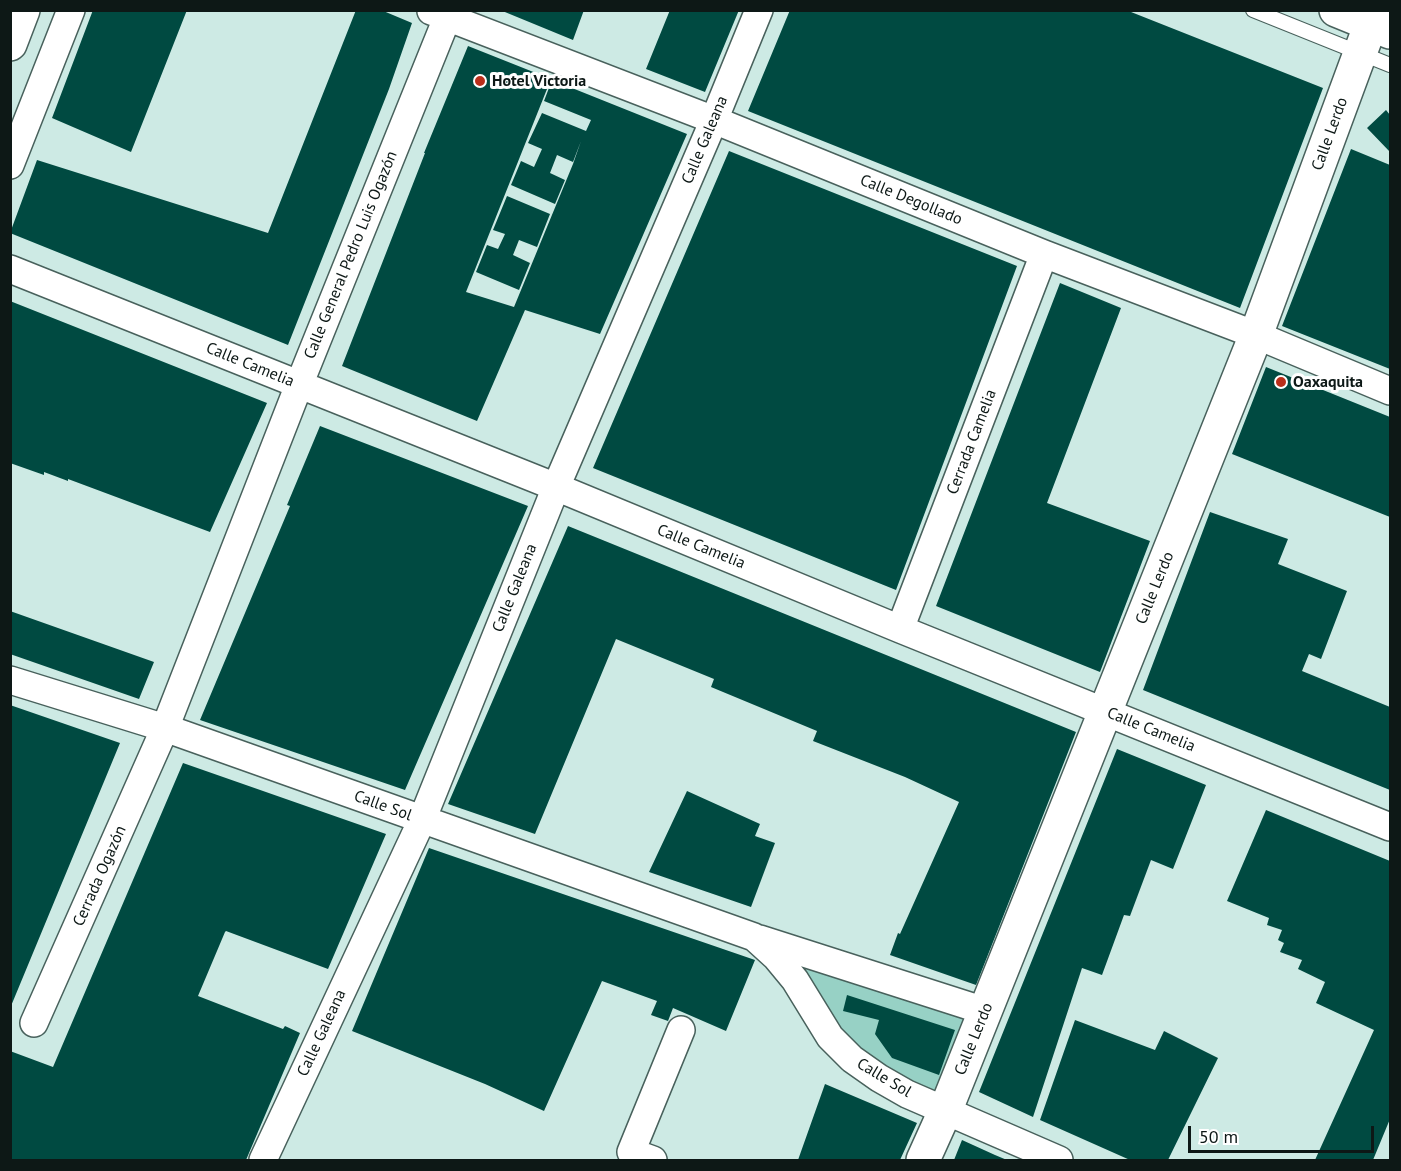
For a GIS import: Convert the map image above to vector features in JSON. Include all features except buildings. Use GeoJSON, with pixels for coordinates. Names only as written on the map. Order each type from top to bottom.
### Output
{"type":"FeatureCollection","features":[{"type":"Feature","properties":{"kind":"street"},"geometry":{"type":"LineString","coordinates":[[10,44],[23,10]]}},
{"type":"Feature","properties":{"kind":"street"},"geometry":{"type":"LineString","coordinates":[[10,165],[71,10]]}},
{"type":"Feature","properties":{"kind":"street","name":"Calle Galeana"},"geometry":{"type":"LineString","coordinates":[[263,1161],[422,820],[556,487],[759,10]]}},
{"type":"Feature","properties":{"kind":"street"},"geometry":{"type":"LineString","coordinates":[[1336,10],[1374,30]]}},
{"type":"Feature","properties":{"kind":"street","name":"Calle Degollado"},"geometry":{"type":"LineString","coordinates":[[439,14],[714,120],[1044,254],[1256,335],[1390,391]]}},
{"type":"Feature","properties":{"kind":"street","name":"Calle General Pedro Luis Ogazón"},"geometry":{"type":"LineString","coordinates":[[165,728],[299,384],[439,14]]}},
{"type":"Feature","properties":{"kind":"street","name":"Calle Lerdo"},"geometry":{"type":"LineString","coordinates":[[923,1161],[946,1109],[1256,335],[1374,30]]}},
{"type":"Feature","properties":{"kind":"street","name":"Cerrada Camelia"},"geometry":{"type":"LineString","coordinates":[[900,629],[1044,254]]}},
{"type":"Feature","properties":{"kind":"street","name":"Calle Camelia"},"geometry":{"type":"LineString","coordinates":[[10,270],[556,487],[1390,827]]}},
{"type":"Feature","properties":{"kind":"street","name":"Calle Sol"},"geometry":{"type":"LineString","coordinates":[[10,680],[165,728],[754,937],[985,1011]]}},
{"type":"Feature","properties":{"kind":"street","name":"Cerrada Ogazón"},"geometry":{"type":"LineString","coordinates":[[34,1023],[165,728]]}},
{"type":"Feature","properties":{"kind":"street","name":"Calle Sol"},"geometry":{"type":"LineString","coordinates":[[754,937],[776,957],[795,980],[830,1037],[852,1059],[907,1094],[946,1109],[1059,1161]]}},
{"type":"Feature","properties":{"kind":"street"},"geometry":{"type":"LineString","coordinates":[[653,1161],[632,1152],[681,1029]]}},
{"type":"Feature","properties":{"kind":"lane"},"geometry":{"type":"LineString","coordinates":[[1253,10],[1374,30],[1390,65]]}},
{"type":"Feature","properties":{"kind":"green space"},"geometry":{"type":"Polygon","coordinates":[[[799,957],[968,1016],[932,1099],[857,1056],[804,985],[799,957]]]}},
{"type":"Feature","properties":{"kind":"place","name":"Hotel Victoria"},"geometry":{"type":"Point","coordinates":[480,81]}},
{"type":"Feature","properties":{"kind":"place","name":"Oaxaquita"},"geometry":{"type":"Point","coordinates":[1281,382]}}]}
